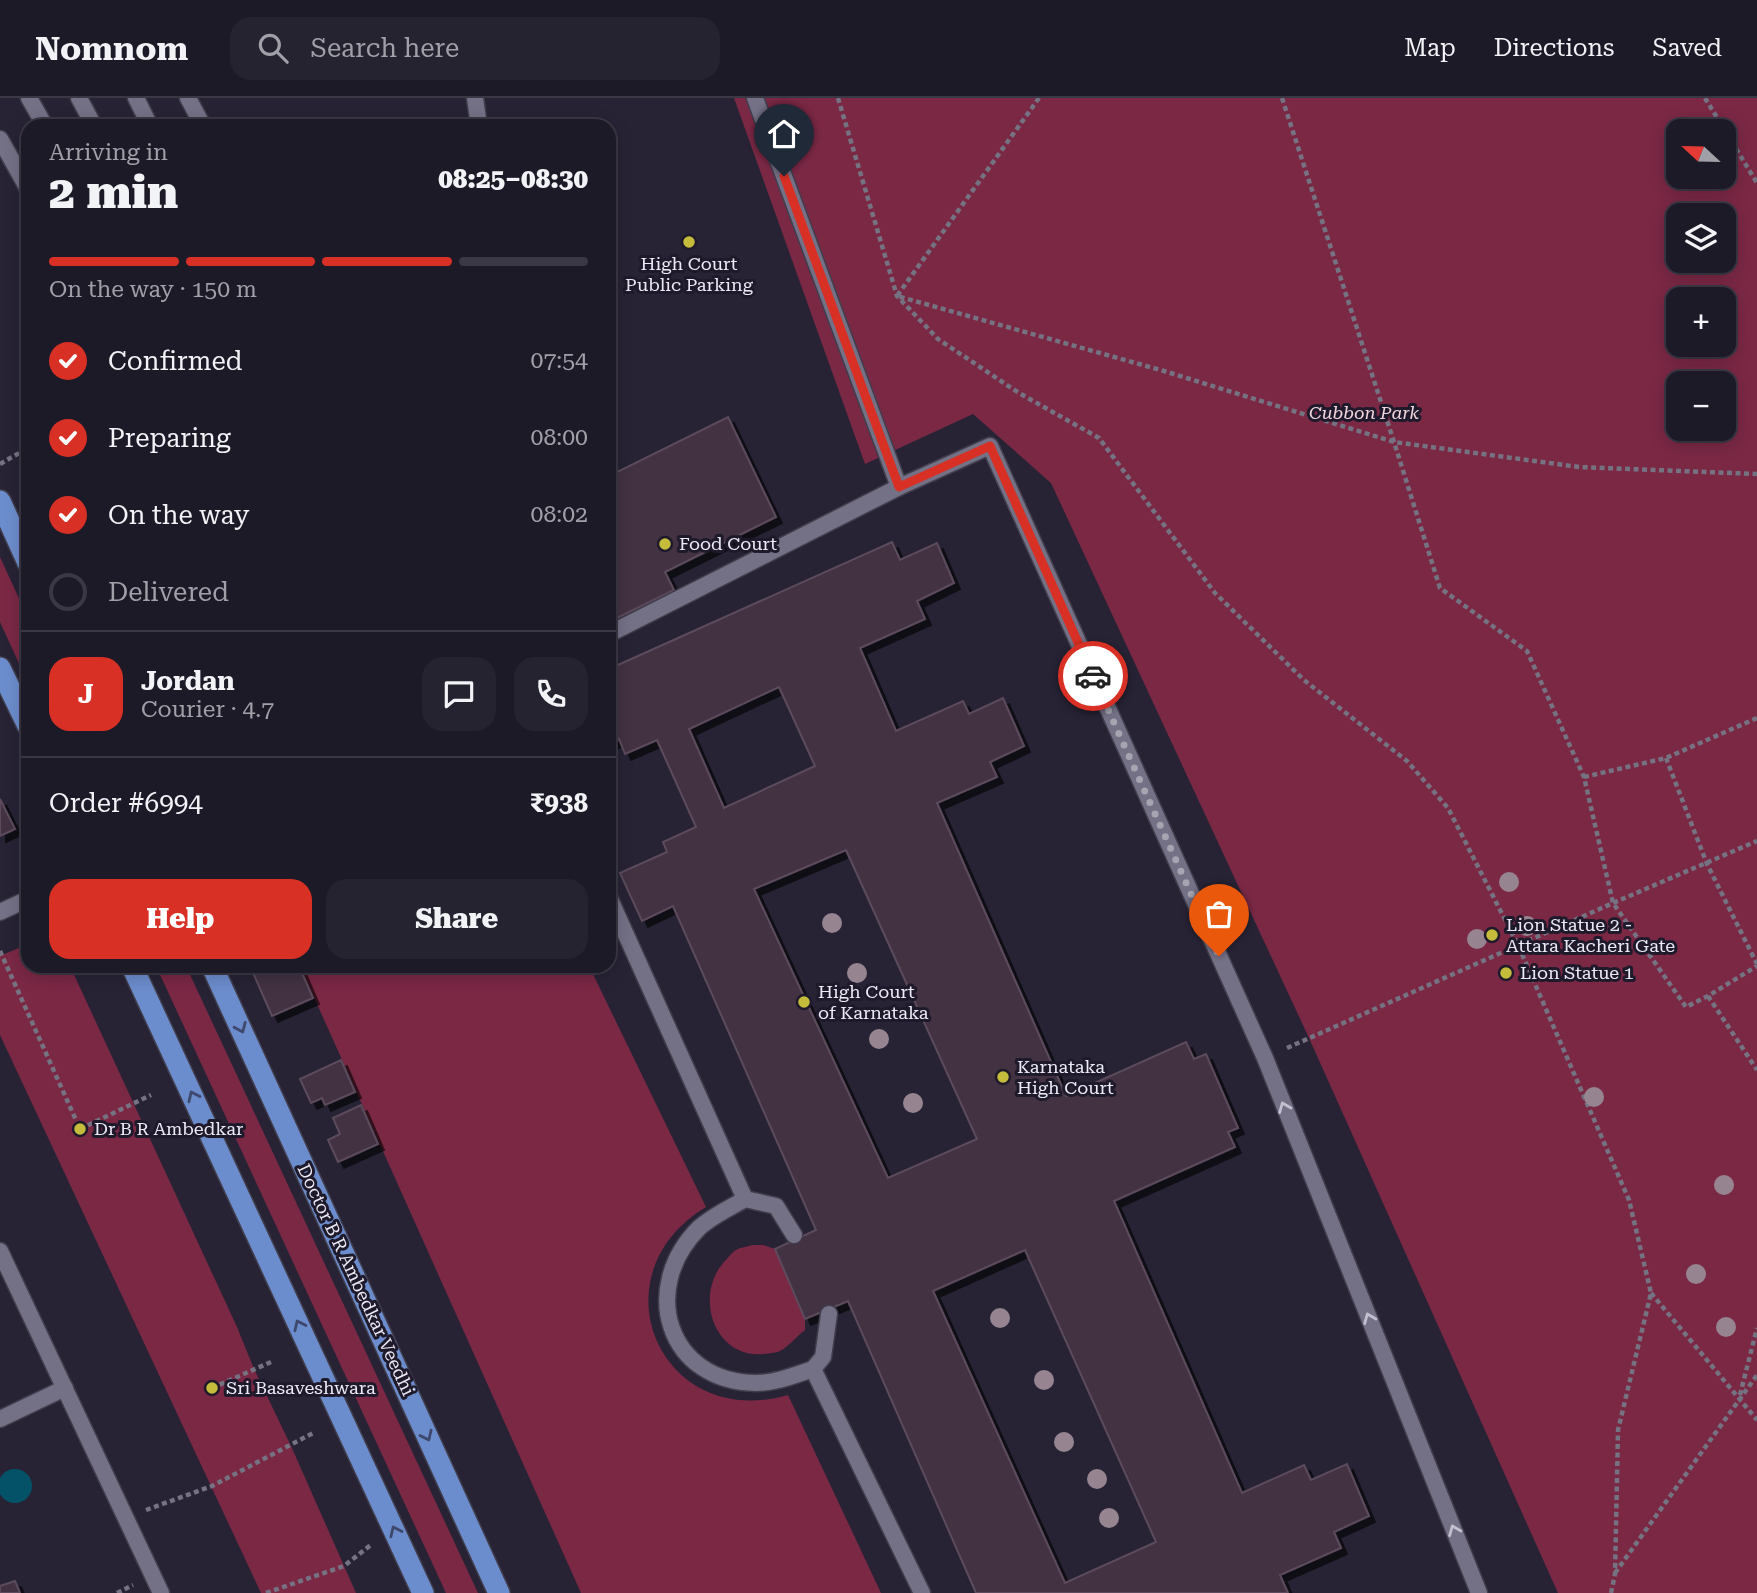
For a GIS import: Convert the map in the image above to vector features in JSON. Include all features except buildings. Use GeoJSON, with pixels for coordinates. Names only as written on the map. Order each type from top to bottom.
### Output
{"type":"FeatureCollection","features":[{"type":"Feature","properties":{"kind":"main road"},"geometry":{"type":"LineString","coordinates":[[0,500],[21,547]]}},
{"type":"Feature","properties":{"kind":"main road"},"geometry":{"type":"LineString","coordinates":[[0,668],[21,712]]}},
{"type":"Feature","properties":{"kind":"main road"},"geometry":{"type":"LineString","coordinates":[[135,973],[424,1593]]}},
{"type":"Feature","properties":{"kind":"main road","name":"Doctor B R Ambedkar Veedhi"},"geometry":{"type":"LineString","coordinates":[[215,973],[499,1593]]}},
{"type":"Feature","properties":{"kind":"lane"},"geometry":{"type":"LineString","coordinates":[[29,98],[41,119]]}},
{"type":"Feature","properties":{"kind":"lane"},"geometry":{"type":"LineString","coordinates":[[79,98],[90,119]]}},
{"type":"Feature","properties":{"kind":"lane"},"geometry":{"type":"LineString","coordinates":[[135,98],[146,119]]}},
{"type":"Feature","properties":{"kind":"lane"},"geometry":{"type":"LineString","coordinates":[[188,98],[199,119]]}},
{"type":"Feature","properties":{"kind":"lane"},"geometry":{"type":"LineString","coordinates":[[475,98],[478,119]]}},
{"type":"Feature","properties":{"kind":"lane"},"geometry":{"type":"LineString","coordinates":[[755,98],[899,487]]}},
{"type":"Feature","properties":{"kind":"lane"},"geometry":{"type":"LineString","coordinates":[[0,139],[21,176]]}},
{"type":"Feature","properties":{"kind":"lane"},"geometry":{"type":"LineString","coordinates":[[616,630],[899,487],[990,446],[1265,1058],[1479,1593]]}},
{"type":"Feature","properties":{"kind":"lane"},"geometry":{"type":"LineString","coordinates":[[0,912],[21,902]]}},
{"type":"Feature","properties":{"kind":"lane"},"geometry":{"type":"LineString","coordinates":[[616,913],[744,1199]]}},
{"type":"Feature","properties":{"kind":"lane"},"geometry":{"type":"LineString","coordinates":[[794,1235],[776,1206],[744,1199],[700,1228],[674,1264],[668,1279],[666,1298],[671,1326],[689,1355],[705,1368],[726,1377],[754,1383],[768,1382],[813,1369],[823,1357],[829,1314]]}},
{"type":"Feature","properties":{"kind":"lane"},"geometry":{"type":"LineString","coordinates":[[0,1251],[161,1593]]}},
{"type":"Feature","properties":{"kind":"lane"},"geometry":{"type":"LineString","coordinates":[[813,1369],[922,1593]]}},
{"type":"Feature","properties":{"kind":"lane"},"geometry":{"type":"LineString","coordinates":[[0,1419],[65,1388]]}},
{"type":"Feature","properties":{"kind":"path"},"geometry":{"type":"LineString","coordinates":[[838,98],[897,296],[938,339],[1019,393],[1099,438],[1215,593],[1304,680],[1407,761],[1448,808],[1518,946],[1629,1200],[1651,1293],[1757,1420]]}},
{"type":"Feature","properties":{"kind":"path"},"geometry":{"type":"LineString","coordinates":[[897,296],[1039,98]]}},
{"type":"Feature","properties":{"kind":"path"},"geometry":{"type":"LineString","coordinates":[[1282,98],[1440,588],[1528,651],[1584,777],[1613,902],[1686,1007],[1757,965],[1707,864],[1666,758]]}},
{"type":"Feature","properties":{"kind":"path"},"geometry":{"type":"LineString","coordinates":[[1705,98],[1757,183]]}},
{"type":"Feature","properties":{"kind":"path"},"geometry":{"type":"LineString","coordinates":[[897,296],[1164,371],[1394,442],[1579,467],[1757,474]]}},
{"type":"Feature","properties":{"kind":"path"},"geometry":{"type":"LineString","coordinates":[[0,464],[21,452]]}},
{"type":"Feature","properties":{"kind":"path"},"geometry":{"type":"LineString","coordinates":[[1584,777],[1666,758],[1757,718]]}},
{"type":"Feature","properties":{"kind":"path"},"geometry":{"type":"LineString","coordinates":[[1265,1058],[1613,902],[1757,841]]}},
{"type":"Feature","properties":{"kind":"path"},"geometry":{"type":"LineString","coordinates":[[0,951],[80,1129],[151,1095]]}},
{"type":"Feature","properties":{"kind":"path"},"geometry":{"type":"LineString","coordinates":[[1708,996],[1757,1070]]}},
{"type":"Feature","properties":{"kind":"path"},"geometry":{"type":"LineString","coordinates":[[1611,1593],[1615,1574],[1618,1430],[1651,1293]]}},
{"type":"Feature","properties":{"kind":"path"},"geometry":{"type":"LineString","coordinates":[[1739,1399],[1757,1328]]}},
{"type":"Feature","properties":{"kind":"path"},"geometry":{"type":"LineString","coordinates":[[212,1388],[271,1362]]}},
{"type":"Feature","properties":{"kind":"path"},"geometry":{"type":"LineString","coordinates":[[1615,1574],[1757,1375]]}},
{"type":"Feature","properties":{"kind":"path"},"geometry":{"type":"LineString","coordinates":[[126,1518],[212,1486],[315,1432]]}},
{"type":"Feature","properties":{"kind":"path"},"geometry":{"type":"LineString","coordinates":[[266,1593],[344,1566],[367,1546],[396,1531]]}},
{"type":"Feature","properties":{"kind":"green space","name":"Cubbon Park"},"geometry":{"type":"Polygon","coordinates":[[[734,98],[1757,98],[1757,1593],[1558,1593],[1309,1038],[1051,483],[973,414],[865,464],[734,98]]]}},
{"type":"Feature","properties":{"kind":"green space"},"geometry":{"type":"Polygon","coordinates":[[[0,557],[21,603],[21,668],[0,622],[0,557]]]}},
{"type":"Feature","properties":{"kind":"green space"},"geometry":{"type":"Polygon","coordinates":[[[21,947],[21,973],[73,973],[237,1327],[356,1593],[261,1593],[0,1035],[0,956],[21,947]]]}},
{"type":"Feature","properties":{"kind":"green space"},"geometry":{"type":"Polygon","coordinates":[[[159,973],[189,973],[478,1593],[446,1593],[159,973]]]}},
{"type":"Feature","properties":{"kind":"green space"},"geometry":{"type":"Polygon","coordinates":[[[303,973],[592,973],[706,1207],[672,1236],[653,1270],[649,1306],[657,1340],[676,1370],[705,1391],[743,1400],[788,1395],[881,1593],[581,1593],[303,973]]]}},
{"type":"Feature","properties":{"kind":"green space"},"geometry":{"type":"Polygon","coordinates":[[[752,1245],[775,1249],[805,1319],[805,1330],[777,1352],[747,1353],[732,1346],[721,1336],[710,1307],[715,1275],[733,1252],[752,1245]]]}},
{"type":"Feature","properties":{"kind":"water"},"geometry":{"type":"Polygon","coordinates":[[[9,1470],[21,1470],[31,1480],[31,1492],[21,1502],[9,1502],[-1,1492],[-1,1480],[9,1470]]]}},
{"type":"Feature","properties":{"kind":"way so far"},"geometry":{"type":"LineString","coordinates":[[1093,676],[1219,956]]}},
{"type":"Feature","properties":{"kind":"place","name":"High Court Public Parking"},"geometry":{"type":"Point","coordinates":[689,242]}},
{"type":"Feature","properties":{"kind":"place","name":"Food Court"},"geometry":{"type":"Point","coordinates":[665,544]}},
{"type":"Feature","properties":{"kind":"place","name":"Lion Statue 2 - Attara Kacheri Gate"},"geometry":{"type":"Point","coordinates":[1492,935]}},
{"type":"Feature","properties":{"kind":"place","name":"Lion Statue 1"},"geometry":{"type":"Point","coordinates":[1506,973]}},
{"type":"Feature","properties":{"kind":"place","name":"High Court of Karnataka"},"geometry":{"type":"Point","coordinates":[804,1002]}},
{"type":"Feature","properties":{"kind":"place","name":"Karnataka High Court"},"geometry":{"type":"Point","coordinates":[1003,1077]}},
{"type":"Feature","properties":{"kind":"place","name":"Dr B R Ambedkar"},"geometry":{"type":"Point","coordinates":[80,1129]}},
{"type":"Feature","properties":{"kind":"place","name":"Sri Basaveshwara"},"geometry":{"type":"Point","coordinates":[212,1388]}},
{"type":"Feature","properties":{"kind":"route"},"geometry":{"type":"LineString","coordinates":[[784,176],[899,487],[990,446],[1093,676]]}}]}
